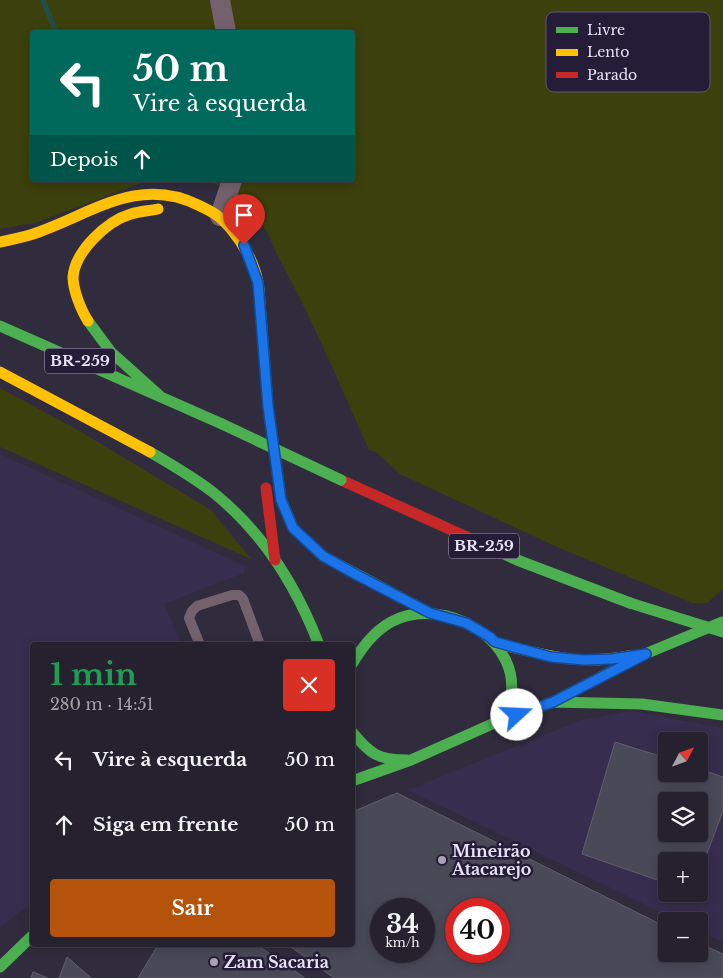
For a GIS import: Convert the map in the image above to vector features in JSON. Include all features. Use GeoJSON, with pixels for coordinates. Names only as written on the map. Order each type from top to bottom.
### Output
{"type":"FeatureCollection","features":[{"type":"Feature","properties":{"kind":"main road"},"geometry":{"type":"LineString","coordinates":[[0,242],[30,235],[115,200],[146,193],[183,197],[220,216],[244,245],[258,283],[268,406],[281,500],[293,528],[323,556],[430,613],[466,623],[490,637],[503,651],[512,678],[512,696],[508,708],[499,721]]}},
{"type":"Feature","properties":{"kind":"main road"},"geometry":{"type":"LineString","coordinates":[[160,396],[111,352],[93,330],[80,308],[74,278],[76,264],[94,237],[109,225],[130,214],[154,208],[172,210]]}},
{"type":"Feature","properties":{"kind":"main road","name":"BR-259"},"geometry":{"type":"LineString","coordinates":[[0,326],[222,424],[516,560],[630,603],[723,632]]}},
{"type":"Feature","properties":{"kind":"main road"},"geometry":{"type":"LineString","coordinates":[[0,372],[110,430],[193,478],[218,496],[275,560],[313,627],[318,642]]}},
{"type":"Feature","properties":{"kind":"main road"},"geometry":{"type":"LineString","coordinates":[[260,432],[262,452]]}},
{"type":"Feature","properties":{"kind":"main road"},"geometry":{"type":"LineString","coordinates":[[265,481],[275,560]]}},
{"type":"Feature","properties":{"kind":"main road"},"geometry":{"type":"LineString","coordinates":[[355,659],[375,633],[398,619],[419,613],[430,613]]}},
{"type":"Feature","properties":{"kind":"main road"},"geometry":{"type":"LineString","coordinates":[[355,780],[411,760],[499,721],[553,702],[646,654],[723,621]]}},
{"type":"Feature","properties":{"kind":"main road"},"geometry":{"type":"LineString","coordinates":[[495,642],[551,657],[584,660],[612,659],[646,654]]}},
{"type":"Feature","properties":{"kind":"main road"},"geometry":{"type":"LineString","coordinates":[[553,702],[642,704],[723,715]]}},
{"type":"Feature","properties":{"kind":"main road"},"geometry":{"type":"LineString","coordinates":[[355,736],[365,748],[378,758],[411,760]]}},
{"type":"Feature","properties":{"kind":"main road"},"geometry":{"type":"LineString","coordinates":[[0,967],[30,938]]}},
{"type":"Feature","properties":{"kind":"street"},"geometry":{"type":"LineString","coordinates":[[220,0],[226,30]]}},
{"type":"Feature","properties":{"kind":"street"},"geometry":{"type":"LineString","coordinates":[[220,216],[231,182]]}},
{"type":"Feature","properties":{"kind":"lane"},"geometry":{"type":"LineString","coordinates":[[199,642],[190,618],[192,611],[198,606],[232,595],[239,595],[243,599],[259,642]]}},
{"type":"Feature","properties":{"kind":"shaded area"},"geometry":{"type":"Polygon","coordinates":[[[0,454],[245,566],[244,573],[164,604],[181,642],[30,642],[30,904],[0,927],[0,454]]]}},
{"type":"Feature","properties":{"kind":"shaded area"},"geometry":{"type":"Polygon","coordinates":[[[631,711],[723,728],[723,942],[708,935],[708,912],[660,912],[408,790],[581,720],[631,711]]]}},
{"type":"Feature","properties":{"kind":"green space"},"geometry":{"type":"Polygon","coordinates":[[[0,0],[723,0],[723,589],[707,603],[692,603],[557,547],[400,474],[376,452],[369,450],[305,308],[262,224],[247,203],[232,191],[209,182],[355,182],[355,30],[30,30],[30,182],[144,182],[35,223],[0,229],[0,0]]]}},
{"type":"Feature","properties":{"kind":"green space"},"geometry":{"type":"Polygon","coordinates":[[[0,388],[78,430],[211,510],[251,559],[0,447],[0,388]]]}},
{"type":"Feature","properties":{"kind":"building"},"geometry":{"type":"Polygon","coordinates":[[[615,742],[658,755],[658,782],[708,782],[708,772],[723,777],[723,811],[708,852],[658,852],[658,880],[582,854],[615,742]]]}},
{"type":"Feature","properties":{"kind":"building","name":"Mineirão Atacarejo"},"geometry":{"type":"Polygon","coordinates":[[[397,793],[658,923],[658,962],[708,962],[708,947],[723,954],[723,978],[334,978],[291,947],[355,947],[355,811],[397,793]]]}},
{"type":"Feature","properties":{"kind":"building","name":"Zam Sacaria"},"geometry":{"type":"Polygon","coordinates":[[[157,947],[260,947],[305,978],[138,978],[157,947]]]}},
{"type":"Feature","properties":{"kind":"building"},"geometry":{"type":"Polygon","coordinates":[[[67,957],[91,978],[59,978],[67,957]]]}},
{"type":"Feature","properties":{"kind":"building"},"geometry":{"type":"Polygon","coordinates":[[[33,972],[48,978],[31,978],[33,972]]]}},
{"type":"Feature","properties":{"kind":"waterway"},"geometry":{"type":"LineString","coordinates":[[43,0],[55,30]]}},
{"type":"Feature","properties":{"kind":"traffic: fast"},"geometry":{"type":"LineString","coordinates":[[259,290],[268,406],[281,499],[293,528],[323,556],[430,613]]}},
{"type":"Feature","properties":{"kind":"traffic: fast"},"geometry":{"type":"LineString","coordinates":[[88,321],[111,352],[160,396]]}},
{"type":"Feature","properties":{"kind":"traffic: fast"},"geometry":{"type":"LineString","coordinates":[[0,326],[222,424]]}},
{"type":"Feature","properties":{"kind":"traffic: fast"},"geometry":{"type":"LineString","coordinates":[[222,424],[341,480]]}},
{"type":"Feature","properties":{"kind":"traffic: fast"},"geometry":{"type":"LineString","coordinates":[[150,452],[215,494],[248,526],[277,563],[289,582],[318,642]]}},
{"type":"Feature","properties":{"kind":"traffic: fast"},"geometry":{"type":"LineString","coordinates":[[469,538],[517,560],[630,603]]}},
{"type":"Feature","properties":{"kind":"traffic: fast"},"geometry":{"type":"LineString","coordinates":[[630,603],[723,632]]}},
{"type":"Feature","properties":{"kind":"traffic: fast"},"geometry":{"type":"LineString","coordinates":[[355,660],[373,635],[391,622],[412,615],[434,614],[456,619],[477,629],[494,643],[506,661],[512,682],[509,705],[499,721]]}},
{"type":"Feature","properties":{"kind":"traffic: fast"},"geometry":{"type":"LineString","coordinates":[[355,780],[411,760],[499,721],[553,702],[645,654],[722,622]]}},
{"type":"Feature","properties":{"kind":"traffic: fast"},"geometry":{"type":"LineString","coordinates":[[553,702],[642,704],[723,715]]}},
{"type":"Feature","properties":{"kind":"traffic: fast"},"geometry":{"type":"LineString","coordinates":[[355,736],[364,746],[375,754],[389,759],[407,760]]}},
{"type":"Feature","properties":{"kind":"traffic: fast"},"geometry":{"type":"LineString","coordinates":[[0,967],[30,938]]}},
{"type":"Feature","properties":{"kind":"traffic: slow"},"geometry":{"type":"LineString","coordinates":[[0,242],[30,235],[92,209],[133,196],[154,194],[176,197],[208,210],[227,225],[250,258],[259,290]]}},
{"type":"Feature","properties":{"kind":"traffic: slow"},"geometry":{"type":"LineString","coordinates":[[88,321],[78,300],[73,282],[75,267],[86,247],[112,223],[131,214],[158,209]]}},
{"type":"Feature","properties":{"kind":"traffic: slow"},"geometry":{"type":"LineString","coordinates":[[0,372],[150,452]]}},
{"type":"Feature","properties":{"kind":"traffic: slow"},"geometry":{"type":"LineString","coordinates":[[495,643],[561,658],[592,660],[629,656]]}},
{"type":"Feature","properties":{"kind":"traffic: jam"},"geometry":{"type":"LineString","coordinates":[[341,480],[469,538]]}},
{"type":"Feature","properties":{"kind":"traffic: jam"},"geometry":{"type":"LineString","coordinates":[[266,488],[275,560]]}},
{"type":"Feature","properties":{"kind":"place","name":"Mineirão Atacarejo"},"geometry":{"type":"Point","coordinates":[442,860]}},
{"type":"Feature","properties":{"kind":"place","name":"Zam Sacaria"},"geometry":{"type":"Point","coordinates":[214,962]}},
{"type":"Feature","properties":{"kind":"route"},"geometry":{"type":"LineString","coordinates":[[244,245],[258,283],[268,406],[281,500],[293,528],[323,556],[430,613],[466,623],[495,642],[551,657],[584,660],[612,659],[646,654],[553,702],[517,715]]}}]}
